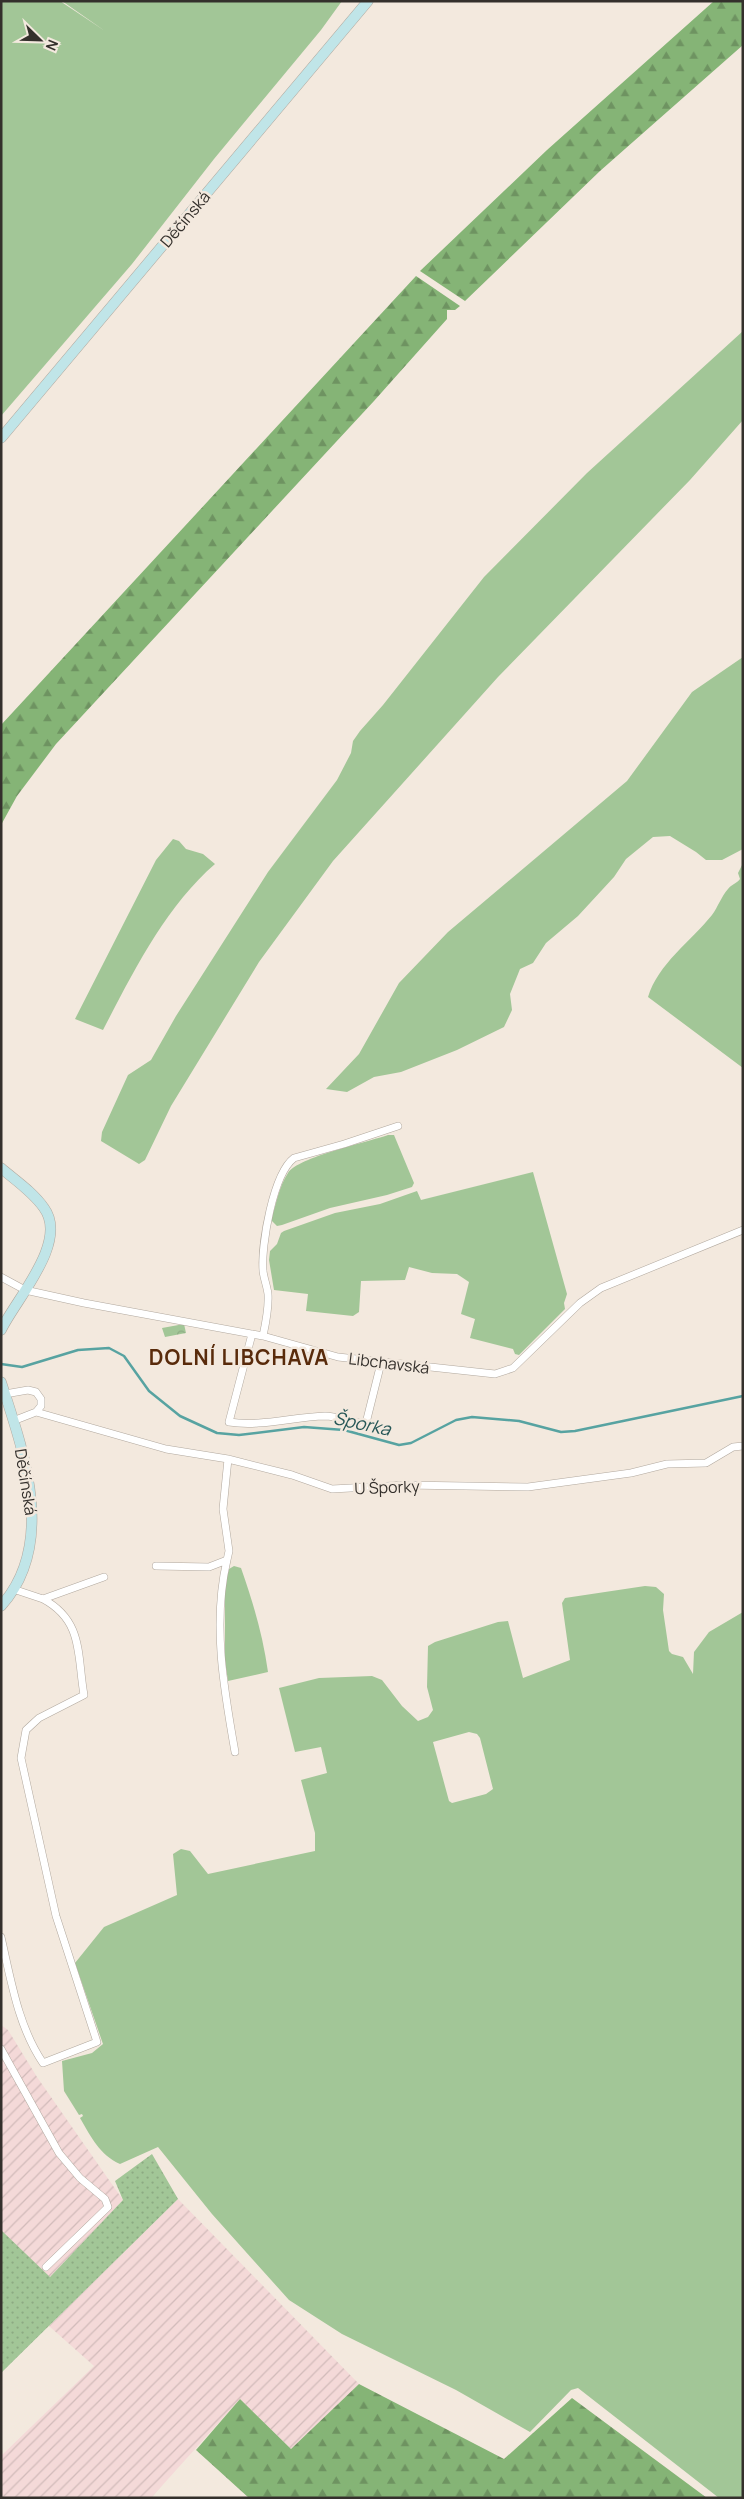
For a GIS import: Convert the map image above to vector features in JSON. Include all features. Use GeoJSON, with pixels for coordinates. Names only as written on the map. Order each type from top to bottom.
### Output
{"type":"FeatureCollection","features":[{"type":"Feature","properties":{"kind":"main road","name":"Děčínská"},"geometry":{"type":"LineString","coordinates":[[1,438],[368,1]]}},
{"type":"Feature","properties":{"kind":"main road"},"geometry":{"type":"LineString","coordinates":[[1,1168],[44,1207],[51,1223],[47,1249],[1,1330]]}},
{"type":"Feature","properties":{"kind":"main road","name":"Děčínská"},"geometry":{"type":"LineString","coordinates":[[1,1382],[13,1421],[31,1496],[32,1526],[28,1556],[16,1590],[1,1606]]}},
{"type":"Feature","properties":{"kind":"street"},"geometry":{"type":"LineString","coordinates":[[263,1336],[268,1292],[263,1271],[265,1239],[276,1192],[287,1163],[294,1158],[398,1126]]}},
{"type":"Feature","properties":{"kind":"street","name":"Libchavská"},"geometry":{"type":"LineString","coordinates":[[1,1277],[25,1290],[84,1303],[263,1336],[338,1357],[495,1374],[506,1372],[513,1368],[580,1303],[601,1288],[743,1230]]}},
{"type":"Feature","properties":{"kind":"street"},"geometry":{"type":"LineString","coordinates":[[252,1334],[229,1422],[245,1425],[326,1416],[353,1423],[366,1422],[381,1363]]}},
{"type":"Feature","properties":{"kind":"street"},"geometry":{"type":"LineString","coordinates":[[5,1394],[28,1390],[36,1392],[40,1399],[40,1406],[36,1412],[13,1421]]}},
{"type":"Feature","properties":{"kind":"street","name":"U Šporky"},"geometry":{"type":"LineString","coordinates":[[36,1412],[166,1449],[228,1460],[292,1475],[332,1489],[406,1485],[528,1487],[631,1473],[667,1464],[706,1463],[734,1447],[743,1446]]}},
{"type":"Feature","properties":{"kind":"street"},"geometry":{"type":"LineString","coordinates":[[228,1460],[223,1509],[229,1552],[222,1591],[221,1661],[235,1752]]}},
{"type":"Feature","properties":{"kind":"street"},"geometry":{"type":"LineString","coordinates":[[156,1566],[209,1567],[227,1560]]}},
{"type":"Feature","properties":{"kind":"street"},"geometry":{"type":"LineString","coordinates":[[43,1600],[104,1577]]}},
{"type":"Feature","properties":{"kind":"street"},"geometry":{"type":"LineString","coordinates":[[1,1937],[14,1996],[33,2048],[43,2063],[97,2042],[56,1916],[21,1758],[26,1730],[39,1718],[84,1695],[76,1634],[58,1608],[16,1590]]}},
{"type":"Feature","properties":{"kind":"street"},"geometry":{"type":"LineString","coordinates":[[1,2049],[59,2153],[80,2178],[105,2199],[108,2207],[46,2267]]}},
{"type":"Feature","properties":{"kind":"shaded area"},"geometry":{"type":"Polygon","coordinates":[[[1,2025],[8,2030],[37,2077],[123,2200],[49,2278],[1,2230],[1,2025]]]}},
{"type":"Feature","properties":{"kind":"shaded area"},"geometry":{"type":"Polygon","coordinates":[[[178,2199],[359,2384],[291,2449],[240,2399],[151,2498],[1,2498],[1,2456],[94,2366],[49,2326],[178,2199]]]}},
{"type":"Feature","properties":{"kind":"green space"},"geometry":{"type":"Polygon","coordinates":[[[1,1],[60,1],[105,31],[62,1],[342,1],[321,30],[214,159],[132,264],[1,416],[1,1]]]}},
{"type":"Feature","properties":{"kind":"green space"},"geometry":{"type":"Polygon","coordinates":[[[714,1],[743,1],[743,45],[600,171],[465,301],[420,271],[547,150],[714,1]]]}},
{"type":"Feature","properties":{"kind":"green space"},"geometry":{"type":"Polygon","coordinates":[[[416,276],[460,306],[455,310],[447,310],[447,319],[374,401],[56,744],[17,796],[1,825],[1,725],[416,276]]]}},
{"type":"Feature","properties":{"kind":"green space"},"geometry":{"type":"Polygon","coordinates":[[[743,331],[743,420],[690,480],[498,677],[333,861],[259,962],[171,1106],[145,1160],[139,1164],[101,1141],[102,1132],[128,1075],[151,1060],[176,1016],[268,872],[337,780],[351,753],[353,741],[360,731],[383,705],[484,577],[587,473],[743,331]]]}},
{"type":"Feature","properties":{"kind":"green space"},"geometry":{"type":"Polygon","coordinates":[[[743,657],[743,849],[722,860],[706,860],[670,836],[653,837],[626,859],[614,877],[578,916],[546,943],[533,963],[520,969],[510,994],[512,1010],[504,1027],[457,1050],[401,1072],[374,1077],[347,1092],[326,1089],[359,1054],[399,983],[448,932],[627,781],[692,692],[743,657]]]}},
{"type":"Feature","properties":{"kind":"green space"},"geometry":{"type":"Polygon","coordinates":[[[173,839],[179,841],[186,849],[203,854],[215,864],[197,881],[166,920],[138,964],[103,1030],[75,1019],[156,860],[173,839]]]}},
{"type":"Feature","properties":{"kind":"green space"},"geometry":{"type":"Polygon","coordinates":[[[743,863],[743,1068],[648,997],[659,974],[667,963],[704,925],[723,895],[740,879],[738,873],[743,863]]]}},
{"type":"Feature","properties":{"kind":"green space"},"geometry":{"type":"Polygon","coordinates":[[[388,1135],[394,1135],[414,1183],[412,1187],[387,1195],[330,1208],[282,1225],[277,1226],[271,1220],[282,1184],[294,1167],[319,1156],[388,1135]]]}},
{"type":"Feature","properties":{"kind":"green space"},"geometry":{"type":"Polygon","coordinates":[[[533,1172],[567,1294],[564,1303],[565,1309],[519,1355],[515,1354],[513,1349],[470,1338],[475,1319],[461,1314],[469,1282],[457,1274],[432,1273],[409,1267],[405,1280],[361,1281],[359,1312],[353,1316],[306,1311],[308,1294],[274,1290],[269,1260],[270,1251],[277,1244],[281,1233],[284,1231],[335,1213],[380,1204],[417,1191],[421,1200],[533,1172]]]}},
{"type":"Feature","properties":{"kind":"green space"},"geometry":{"type":"Polygon","coordinates":[[[184,1324],[186,1333],[165,1337],[162,1328],[184,1324]]]}},
{"type":"Feature","properties":{"kind":"green space"},"geometry":{"type":"Polygon","coordinates":[[[234,1566],[241,1568],[250,1594],[268,1672],[228,1681],[225,1661],[225,1585],[229,1569],[234,1566]]]}},
{"type":"Feature","properties":{"kind":"green space"},"geometry":{"type":"Polygon","coordinates":[[[645,1586],[656,1587],[664,1594],[663,1610],[669,1651],[672,1654],[683,1657],[693,1674],[694,1652],[709,1632],[743,1612],[743,2498],[719,2498],[578,2388],[571,2390],[530,2432],[456,2390],[342,2334],[289,2300],[212,2214],[158,2147],[120,2164],[107,2156],[92,2139],[80,2118],[83,2116],[82,2114],[79,2115],[64,2091],[62,2061],[92,2053],[103,2044],[75,1963],[104,1927],[177,1895],[173,1854],[181,1849],[190,1851],[208,1874],[315,1851],[315,1833],[301,1780],[327,1773],[321,1747],[295,1752],[279,1688],[319,1678],[372,1676],[382,1680],[402,1706],[418,1721],[428,1717],[433,1710],[427,1687],[428,1646],[435,1642],[498,1622],[508,1621],[523,1678],[570,1660],[562,1603],[565,1598],[645,1586]],[[469,1732],[433,1742],[449,1801],[452,1803],[486,1794],[493,1789],[480,1738],[477,1734],[469,1732]]]}},
{"type":"Feature","properties":{"kind":"green space"},"geometry":{"type":"Polygon","coordinates":[[[152,2154],[178,2199],[1,2373],[1,2230],[50,2277],[123,2200],[115,2181],[152,2154]]]}},
{"type":"Feature","properties":{"kind":"green space"},"geometry":{"type":"Polygon","coordinates":[[[359,2384],[504,2459],[572,2398],[707,2498],[249,2498],[196,2450],[240,2399],[291,2449],[359,2384]]]}},
{"type":"Feature","properties":{"kind":"waterway","name":"Šporka"},"geometry":{"type":"LineString","coordinates":[[1,1364],[22,1367],[78,1350],[109,1348],[124,1356],[149,1391],[180,1416],[217,1433],[239,1435],[304,1427],[344,1430],[399,1445],[411,1443],[456,1420],[472,1417],[519,1421],[561,1432],[575,1431],[743,1396]]}},
{"type":"Feature","properties":{"kind":"district","name":"DOLNÍ LIBCHAVA"},"geometry":{"type":"Point","coordinates":[239,1358]}}]}
